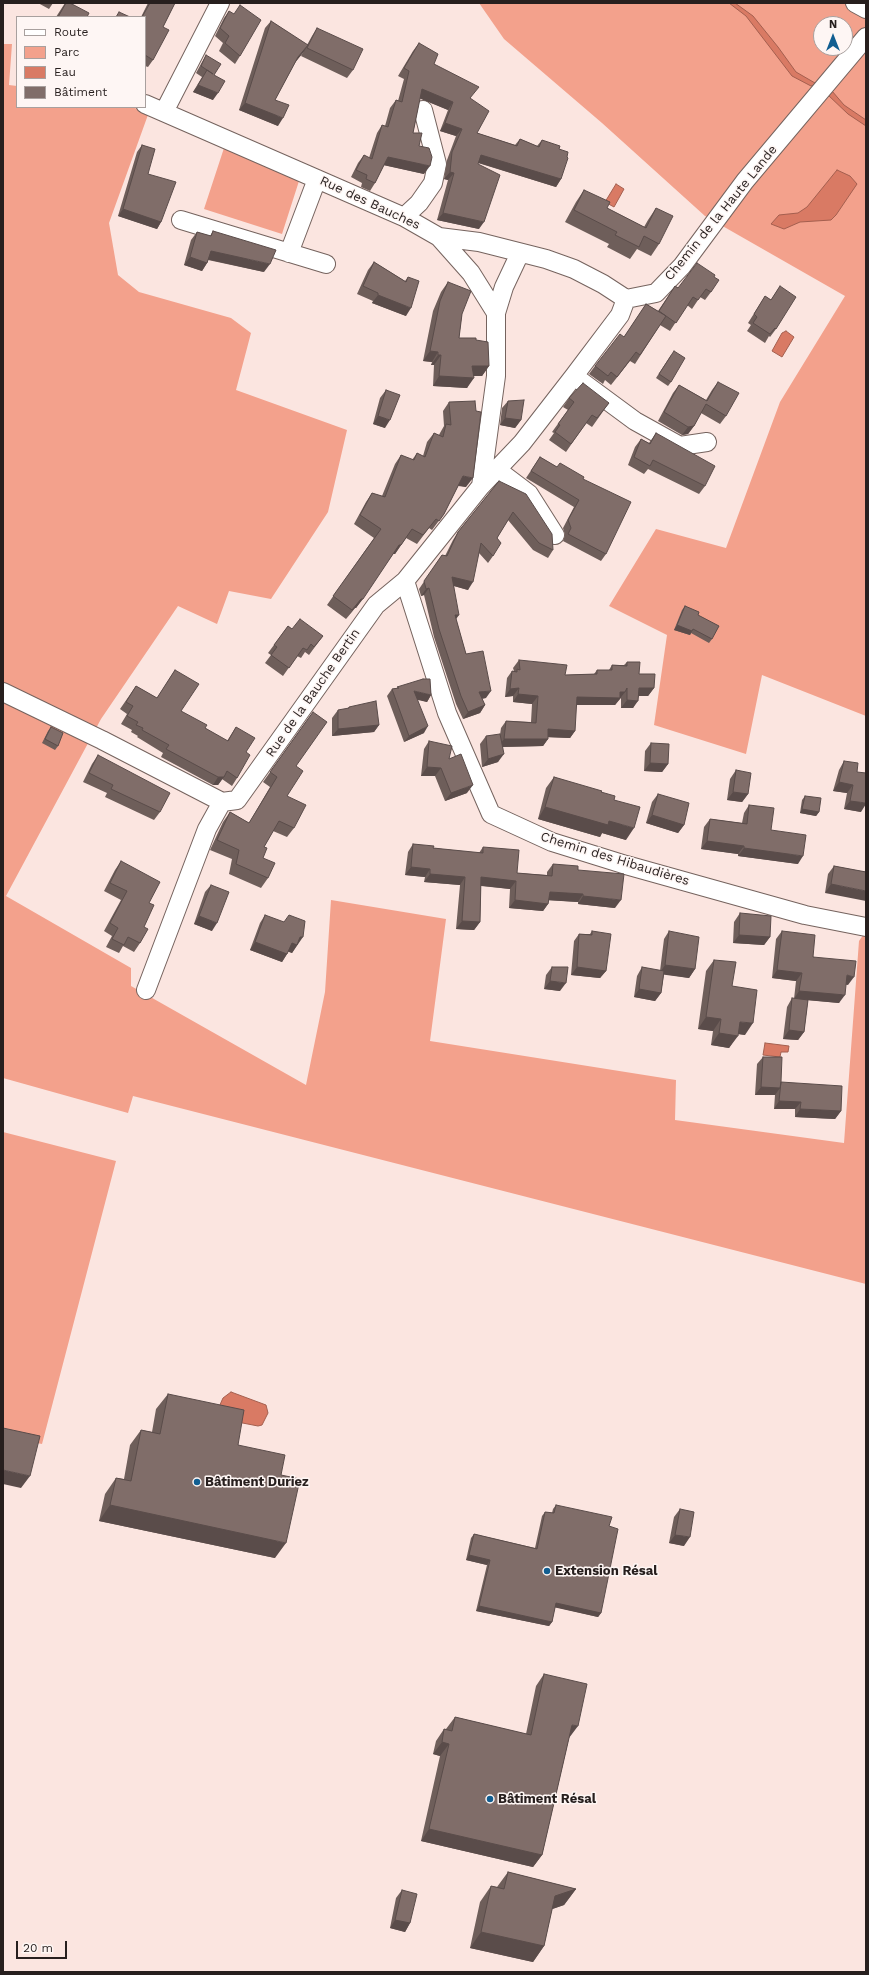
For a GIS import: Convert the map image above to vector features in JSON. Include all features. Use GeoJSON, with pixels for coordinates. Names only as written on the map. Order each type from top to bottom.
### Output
{"type":"FeatureCollection","features":[{"type":"Feature","properties":{"kind":"street"},"geometry":{"type":"LineString","coordinates":[[164,112],[220,3]]}},
{"type":"Feature","properties":{"kind":"street"},"geometry":{"type":"LineString","coordinates":[[855,3],[866,9]]}},
{"type":"Feature","properties":{"kind":"street","name":"Chemin de la Haute Lande"},"geometry":{"type":"LineString","coordinates":[[626,299],[656,293],[682,266],[745,181],[866,37]]}},
{"type":"Feature","properties":{"kind":"street","name":"Rue des Bauches"},"geometry":{"type":"LineString","coordinates":[[146,104],[404,217],[439,237],[471,273],[496,313]]}},
{"type":"Feature","properties":{"kind":"street"},"geometry":{"type":"LineString","coordinates":[[404,217],[418,203],[433,183],[437,164],[423,110]]}},
{"type":"Feature","properties":{"kind":"street"},"geometry":{"type":"LineString","coordinates":[[289,253],[317,179]]}},
{"type":"Feature","properties":{"kind":"street"},"geometry":{"type":"LineString","coordinates":[[181,220],[326,264]]}},
{"type":"Feature","properties":{"kind":"street"},"geometry":{"type":"LineString","coordinates":[[405,581],[481,486],[522,443],[620,315],[626,299],[603,284],[574,269],[546,259],[479,242],[439,237]]}},
{"type":"Feature","properties":{"kind":"street"},"geometry":{"type":"LineString","coordinates":[[481,486],[496,376],[496,313],[504,287],[520,253]]}},
{"type":"Feature","properties":{"kind":"street"},"geometry":{"type":"LineString","coordinates":[[574,376],[635,421],[680,446],[707,442]]}},
{"type":"Feature","properties":{"kind":"street"},"geometry":{"type":"LineString","coordinates":[[496,469],[529,494],[555,535]]}},
{"type":"Feature","properties":{"kind":"street","name":"Rue de la Bauche Bertin"},"geometry":{"type":"LineString","coordinates":[[222,802],[237,800],[376,605],[405,581]]}},
{"type":"Feature","properties":{"kind":"street","name":"Chemin des Hibaudières"},"geometry":{"type":"LineString","coordinates":[[405,581],[447,713],[491,814],[552,842],[626,865],[805,915],[866,927]]}},
{"type":"Feature","properties":{"kind":"street"},"geometry":{"type":"LineString","coordinates":[[3,692],[102,740],[222,802],[207,829],[146,990]]}},
{"type":"Feature","properties":{"kind":"green space"},"geometry":{"type":"Polygon","coordinates":[[[479,3],[866,3],[866,716],[762,675],[746,754],[654,725],[667,635],[609,606],[656,529],[726,548],[780,402],[845,296],[705,216],[602,123],[504,39],[479,3]]]}},
{"type":"Feature","properties":{"kind":"green space"},"geometry":{"type":"Polygon","coordinates":[[[3,44],[12,44],[9,85],[16,86],[16,108],[135,108],[149,112],[109,223],[118,275],[139,292],[231,318],[251,333],[236,390],[347,430],[328,512],[271,599],[229,591],[217,624],[178,606],[101,719],[6,896],[131,968],[131,986],[306,1085],[325,992],[331,900],[446,919],[430,1041],[676,1080],[675,1120],[844,1143],[859,941],[866,931],[866,1284],[133,1096],[128,1113],[3,1078],[3,44]]]}},
{"type":"Feature","properties":{"kind":"green space"},"geometry":{"type":"Polygon","coordinates":[[[224,148],[299,181],[282,234],[204,209],[224,148]]]}},
{"type":"Feature","properties":{"kind":"green space"},"geometry":{"type":"Polygon","coordinates":[[[3,1132],[116,1161],[42,1444],[3,1436],[3,1132]]]}},
{"type":"Feature","properties":{"kind":"water"},"geometry":{"type":"Polygon","coordinates":[[[729,3],[735,3],[753,16],[796,72],[815,83],[814,85],[811,86],[792,76],[746,16],[729,3]]]}},
{"type":"Feature","properties":{"kind":"water"},"geometry":{"type":"Polygon","coordinates":[[[832,91],[844,105],[866,120],[866,126],[848,114],[828,95],[832,91]]]}},
{"type":"Feature","properties":{"kind":"water"},"geometry":{"type":"Polygon","coordinates":[[[837,170],[850,176],[857,184],[831,220],[800,222],[784,229],[771,224],[779,215],[798,213],[807,207],[837,170]]]}},
{"type":"Feature","properties":{"kind":"water"},"geometry":{"type":"Polygon","coordinates":[[[616,184],[624,189],[614,207],[605,202],[616,184]]]}},
{"type":"Feature","properties":{"kind":"water"},"geometry":{"type":"Polygon","coordinates":[[[786,331],[794,337],[782,357],[772,351],[782,333],[786,331]]]}},
{"type":"Feature","properties":{"kind":"water"},"geometry":{"type":"Polygon","coordinates":[[[765,1043],[789,1046],[788,1052],[781,1052],[780,1057],[763,1055],[765,1043]]]}},
{"type":"Feature","properties":{"kind":"water"},"geometry":{"type":"Polygon","coordinates":[[[231,1392],[266,1405],[268,1413],[262,1425],[258,1426],[222,1419],[219,1407],[223,1398],[231,1392]]]}},
{"type":"Feature","properties":{"kind":"building"},"geometry":{"type":"Polygon","coordinates":[[[66,3],[70,3],[89,13],[88,16],[59,16],[66,3]]]}},
{"type":"Feature","properties":{"kind":"building"},"geometry":{"type":"Polygon","coordinates":[[[150,3],[175,3],[163,27],[169,30],[153,60],[146,56],[146,16],[143,16],[150,3]]]}},
{"type":"Feature","properties":{"kind":"building"},"geometry":{"type":"Polygon","coordinates":[[[240,5],[261,20],[240,56],[225,43],[229,36],[220,28],[229,11],[234,14],[240,5]]]}},
{"type":"Feature","properties":{"kind":"building"},"geometry":{"type":"Polygon","coordinates":[[[119,12],[128,16],[117,16],[119,12]]]}},
{"type":"Feature","properties":{"kind":"building"},"geometry":{"type":"Polygon","coordinates":[[[271,21],[308,45],[298,57],[275,100],[289,105],[283,118],[245,103],[271,21]]]}},
{"type":"Feature","properties":{"kind":"building"},"geometry":{"type":"Polygon","coordinates":[[[317,28],[363,49],[353,70],[307,48],[317,28]]]}},
{"type":"Feature","properties":{"kind":"building"},"geometry":{"type":"Polygon","coordinates":[[[419,43],[438,54],[434,64],[479,87],[470,98],[489,111],[477,133],[517,146],[520,139],[539,147],[542,140],[560,146],[559,149],[568,152],[568,158],[561,179],[481,155],[478,164],[500,175],[484,222],[443,213],[454,173],[450,172],[452,152],[462,129],[445,123],[453,102],[422,89],[413,133],[422,133],[419,146],[429,148],[432,157],[430,166],[388,157],[375,183],[366,179],[367,175],[356,170],[364,155],[372,159],[382,125],[388,127],[396,100],[402,102],[409,71],[404,68],[419,43]]]}},
{"type":"Feature","properties":{"kind":"building"},"geometry":{"type":"Polygon","coordinates":[[[206,55],[221,64],[214,75],[225,81],[218,93],[198,85],[207,70],[201,66],[206,55]]]}},
{"type":"Feature","properties":{"kind":"building"},"geometry":{"type":"Polygon","coordinates":[[[142,145],[155,149],[148,174],[176,182],[161,222],[123,209],[142,145]]]}},
{"type":"Feature","properties":{"kind":"building"},"geometry":{"type":"Polygon","coordinates":[[[584,190],[610,202],[607,208],[646,228],[656,208],[673,216],[659,244],[644,236],[639,247],[615,235],[617,232],[574,210],[584,190]]]}},
{"type":"Feature","properties":{"kind":"building"},"geometry":{"type":"Polygon","coordinates":[[[213,231],[276,250],[270,264],[211,251],[207,263],[190,257],[197,232],[211,236],[213,231]]]}},
{"type":"Feature","properties":{"kind":"building"},"geometry":{"type":"Polygon","coordinates":[[[374,262],[406,282],[408,277],[419,281],[411,308],[378,295],[378,293],[363,286],[374,262]]]}},
{"type":"Feature","properties":{"kind":"building"},"geometry":{"type":"Polygon","coordinates":[[[697,263],[715,275],[714,277],[719,280],[711,292],[706,289],[698,300],[693,297],[676,323],[659,311],[675,286],[678,288],[697,263]]]}},
{"type":"Feature","properties":{"kind":"building"},"geometry":{"type":"Polygon","coordinates":[[[448,282],[471,291],[462,314],[459,338],[476,338],[476,340],[488,342],[489,366],[472,366],[474,378],[439,376],[441,355],[438,355],[438,352],[430,351],[440,301],[448,282]]]}},
{"type":"Feature","properties":{"kind":"building"},"geometry":{"type":"Polygon","coordinates":[[[780,286],[796,297],[776,329],[775,328],[770,334],[753,323],[757,317],[754,314],[765,296],[771,300],[780,286]]]}},
{"type":"Feature","properties":{"kind":"building"},"geometry":{"type":"Polygon","coordinates":[[[646,304],[666,316],[640,355],[636,352],[617,377],[611,372],[608,376],[595,366],[620,334],[624,337],[646,304]]]}},
{"type":"Feature","properties":{"kind":"building"},"geometry":{"type":"Polygon","coordinates":[[[674,351],[685,358],[671,382],[659,374],[674,351]]]}},
{"type":"Feature","properties":{"kind":"building"},"geometry":{"type":"Polygon","coordinates":[[[718,382],[739,393],[726,416],[706,404],[694,426],[688,427],[664,412],[679,385],[707,401],[718,382]]]}},
{"type":"Feature","properties":{"kind":"building"},"geometry":{"type":"Polygon","coordinates":[[[583,383],[609,403],[597,418],[592,415],[571,444],[555,432],[560,425],[558,424],[574,402],[569,398],[583,383]]]}},
{"type":"Feature","properties":{"kind":"building"},"geometry":{"type":"Polygon","coordinates":[[[386,390],[400,395],[390,420],[378,416],[386,390]]]}},
{"type":"Feature","properties":{"kind":"building"},"geometry":{"type":"Polygon","coordinates":[[[524,400],[521,420],[505,418],[508,401],[524,400]]]}},
{"type":"Feature","properties":{"kind":"building"},"geometry":{"type":"Polygon","coordinates":[[[475,401],[476,411],[481,412],[473,478],[463,476],[444,514],[439,521],[436,519],[423,535],[412,529],[401,545],[399,545],[363,599],[361,599],[352,610],[333,596],[381,529],[360,515],[372,493],[385,497],[401,455],[414,460],[417,453],[425,457],[434,433],[443,437],[446,424],[451,425],[449,402],[475,401]]]}},
{"type":"Feature","properties":{"kind":"building"},"geometry":{"type":"Polygon","coordinates":[[[656,433],[715,466],[705,486],[653,460],[650,466],[634,457],[641,439],[650,444],[656,433]]]}},
{"type":"Feature","properties":{"kind":"building"},"geometry":{"type":"Polygon","coordinates":[[[540,457],[557,467],[560,463],[584,477],[583,479],[631,502],[606,554],[568,534],[571,528],[568,520],[579,500],[531,471],[540,457]]]}},
{"type":"Feature","properties":{"kind":"building"},"geometry":{"type":"Polygon","coordinates":[[[499,481],[526,494],[552,534],[553,550],[539,543],[513,512],[497,538],[501,543],[493,556],[481,543],[473,582],[452,577],[459,615],[455,615],[466,654],[483,651],[491,691],[479,692],[485,705],[468,712],[461,696],[439,629],[429,588],[426,589],[424,581],[442,555],[447,556],[458,532],[499,481]]]}},
{"type":"Feature","properties":{"kind":"building"},"geometry":{"type":"Polygon","coordinates":[[[685,606],[699,612],[698,615],[719,626],[712,639],[693,629],[692,631],[677,625],[685,606]]]}},
{"type":"Feature","properties":{"kind":"building"},"geometry":{"type":"Polygon","coordinates":[[[300,619],[323,636],[314,647],[311,644],[307,650],[303,648],[289,668],[271,655],[277,647],[274,645],[288,626],[292,629],[300,619]]]}},
{"type":"Feature","properties":{"kind":"building"},"geometry":{"type":"Polygon","coordinates":[[[519,660],[567,665],[565,675],[597,674],[597,670],[612,670],[612,665],[627,666],[627,662],[640,662],[639,674],[655,674],[654,688],[639,688],[638,701],[627,700],[627,688],[625,692],[620,692],[620,698],[577,697],[575,731],[548,729],[548,739],[504,739],[506,721],[536,723],[538,696],[518,694],[519,688],[510,689],[512,671],[517,672],[517,669],[520,670],[519,660]]]}},
{"type":"Feature","properties":{"kind":"building"},"geometry":{"type":"Polygon","coordinates":[[[175,670],[199,684],[181,711],[207,725],[205,728],[228,741],[236,727],[255,738],[246,752],[250,755],[237,778],[227,771],[224,777],[218,777],[166,749],[169,745],[142,730],[143,728],[136,725],[138,722],[127,716],[133,706],[126,702],[136,686],[157,698],[175,670]]]}},
{"type":"Feature","properties":{"kind":"building"},"geometry":{"type":"Polygon","coordinates":[[[423,679],[430,679],[431,695],[414,691],[428,726],[409,736],[392,689],[423,679]]]}},
{"type":"Feature","properties":{"kind":"building"},"geometry":{"type":"Polygon","coordinates":[[[376,701],[379,725],[338,729],[338,710],[376,701]]]}},
{"type":"Feature","properties":{"kind":"building"},"geometry":{"type":"Polygon","coordinates":[[[313,712],[327,722],[296,766],[303,771],[287,796],[306,805],[294,828],[279,821],[264,847],[267,848],[263,858],[275,863],[268,878],[236,864],[239,850],[217,840],[230,812],[249,823],[277,777],[270,772],[313,712]]]}},
{"type":"Feature","properties":{"kind":"building"},"geometry":{"type":"Polygon","coordinates":[[[51,727],[63,733],[58,746],[45,739],[51,727]]]}},
{"type":"Feature","properties":{"kind":"building"},"geometry":{"type":"Polygon","coordinates":[[[500,734],[504,754],[488,759],[486,736],[500,734]]]}},
{"type":"Feature","properties":{"kind":"building"},"geometry":{"type":"Polygon","coordinates":[[[429,741],[452,746],[449,759],[461,754],[473,785],[451,793],[441,768],[427,767],[429,741]]]}},
{"type":"Feature","properties":{"kind":"building"},"geometry":{"type":"Polygon","coordinates":[[[651,743],[669,744],[668,764],[650,763],[651,743]]]}},
{"type":"Feature","properties":{"kind":"building"},"geometry":{"type":"Polygon","coordinates":[[[98,755],[170,793],[160,812],[111,789],[113,785],[89,773],[98,755]]]}},
{"type":"Feature","properties":{"kind":"building"},"geometry":{"type":"Polygon","coordinates":[[[844,761],[858,763],[857,772],[866,773],[866,803],[850,801],[853,785],[839,782],[844,761]]]}},
{"type":"Feature","properties":{"kind":"building"},"geometry":{"type":"Polygon","coordinates":[[[736,770],[751,773],[748,794],[733,792],[736,770]]]}},
{"type":"Feature","properties":{"kind":"building"},"geometry":{"type":"Polygon","coordinates":[[[554,777],[602,791],[601,792],[615,796],[614,800],[640,807],[634,828],[609,821],[608,825],[545,807],[554,777]]]}},
{"type":"Feature","properties":{"kind":"building"},"geometry":{"type":"Polygon","coordinates":[[[658,794],[689,803],[684,825],[652,815],[658,794]]]}},
{"type":"Feature","properties":{"kind":"building"},"geometry":{"type":"Polygon","coordinates":[[[805,796],[821,798],[819,812],[802,809],[805,796]]]}},
{"type":"Feature","properties":{"kind":"building"},"geometry":{"type":"Polygon","coordinates":[[[749,805],[774,808],[771,830],[806,835],[803,856],[744,848],[744,846],[707,841],[710,819],[747,824],[749,805]]]}},
{"type":"Feature","properties":{"kind":"building"},"geometry":{"type":"Polygon","coordinates":[[[413,844],[434,846],[433,848],[483,853],[483,847],[519,850],[517,873],[552,876],[553,864],[578,866],[578,870],[624,874],[621,900],[583,896],[583,894],[550,892],[548,904],[515,900],[516,881],[481,877],[480,922],[462,921],[465,877],[430,874],[430,869],[411,867],[413,844]]]}},
{"type":"Feature","properties":{"kind":"building"},"geometry":{"type":"Polygon","coordinates":[[[121,861],[160,882],[149,903],[154,905],[144,927],[148,929],[140,943],[128,937],[124,945],[112,939],[118,928],[110,923],[127,891],[110,883],[121,861]]]}},
{"type":"Feature","properties":{"kind":"building"},"geometry":{"type":"Polygon","coordinates":[[[834,866],[866,872],[866,891],[831,884],[834,866]]]}},
{"type":"Feature","properties":{"kind":"building"},"geometry":{"type":"Polygon","coordinates":[[[211,885],[229,892],[217,923],[199,916],[211,885]]]}},
{"type":"Feature","properties":{"kind":"building"},"geometry":{"type":"Polygon","coordinates":[[[740,913],[771,916],[770,937],[739,935],[740,913]]]}},
{"type":"Feature","properties":{"kind":"building"},"geometry":{"type":"Polygon","coordinates":[[[265,915],[284,922],[289,915],[305,921],[303,937],[300,937],[297,945],[292,943],[287,954],[255,942],[265,915]]]}},
{"type":"Feature","properties":{"kind":"building"},"geometry":{"type":"Polygon","coordinates":[[[592,931],[611,934],[606,971],[577,967],[579,934],[592,935],[592,931]]]}},
{"type":"Feature","properties":{"kind":"building"},"geometry":{"type":"Polygon","coordinates":[[[669,931],[699,937],[695,969],[665,965],[669,931]]]}},
{"type":"Feature","properties":{"kind":"building"},"geometry":{"type":"Polygon","coordinates":[[[782,931],[815,935],[813,957],[856,961],[854,977],[847,975],[845,995],[799,991],[802,973],[777,970],[782,931]]]}},
{"type":"Feature","properties":{"kind":"building"},"geometry":{"type":"Polygon","coordinates":[[[714,960],[736,962],[732,986],[757,990],[753,1023],[740,1022],[738,1036],[719,1033],[721,1019],[706,1017],[714,960]]]}},
{"type":"Feature","properties":{"kind":"building"},"geometry":{"type":"Polygon","coordinates":[[[552,967],[568,967],[566,983],[550,981],[552,967]]]}},
{"type":"Feature","properties":{"kind":"building"},"geometry":{"type":"Polygon","coordinates":[[[642,967],[664,971],[661,993],[639,989],[642,967]]]}},
{"type":"Feature","properties":{"kind":"building"},"geometry":{"type":"Polygon","coordinates":[[[792,998],[808,1000],[804,1032],[789,1030],[792,998]]]}},
{"type":"Feature","properties":{"kind":"building"},"geometry":{"type":"Polygon","coordinates":[[[763,1057],[782,1057],[780,1088],[761,1087],[763,1057]]]}},
{"type":"Feature","properties":{"kind":"building"},"geometry":{"type":"Polygon","coordinates":[[[781,1082],[842,1086],[841,1111],[800,1109],[801,1102],[779,1101],[781,1082]]]}},
{"type":"Feature","properties":{"kind":"building","name":"Bâtiment Duriez"},"geometry":{"type":"Polygon","coordinates":[[[168,1394],[244,1410],[238,1445],[285,1455],[281,1475],[300,1479],[286,1543],[110,1505],[116,1478],[131,1481],[141,1430],[160,1434],[168,1394]]]}},
{"type":"Feature","properties":{"kind":"building"},"geometry":{"type":"Polygon","coordinates":[[[3,1428],[40,1436],[30,1476],[3,1470],[3,1428]]]}},
{"type":"Feature","properties":{"kind":"building","name":"Extension Résal"},"geometry":{"type":"Polygon","coordinates":[[[556,1505],[612,1517],[609,1526],[618,1529],[601,1613],[556,1603],[552,1622],[479,1606],[490,1560],[469,1555],[474,1534],[537,1549],[545,1512],[554,1513],[556,1505]]]}},
{"type":"Feature","properties":{"kind":"building"},"geometry":{"type":"Polygon","coordinates":[[[680,1509],[694,1512],[690,1537],[675,1535],[680,1509]]]}},
{"type":"Feature","properties":{"kind":"building","name":"Bâtiment Résal"},"geometry":{"type":"Polygon","coordinates":[[[544,1674],[587,1684],[578,1726],[572,1725],[542,1855],[429,1829],[449,1744],[442,1742],[444,1729],[452,1731],[455,1717],[531,1735],[544,1674]]]}},
{"type":"Feature","properties":{"kind":"building"},"geometry":{"type":"Polygon","coordinates":[[[508,1872],[576,1889],[555,1896],[544,1946],[481,1932],[491,1886],[504,1889],[508,1872]]]}},
{"type":"Feature","properties":{"kind":"building"},"geometry":{"type":"Polygon","coordinates":[[[402,1890],[417,1894],[410,1923],[395,1920],[402,1890]]]}},
{"type":"Feature","properties":{"kind":"place","name":"Bâtiment Duriez"},"geometry":{"type":"Point","coordinates":[197,1482]}},
{"type":"Feature","properties":{"kind":"place","name":"Extension Résal"},"geometry":{"type":"Point","coordinates":[547,1571]}},
{"type":"Feature","properties":{"kind":"place","name":"Bâtiment Résal"},"geometry":{"type":"Point","coordinates":[490,1799]}}]}
